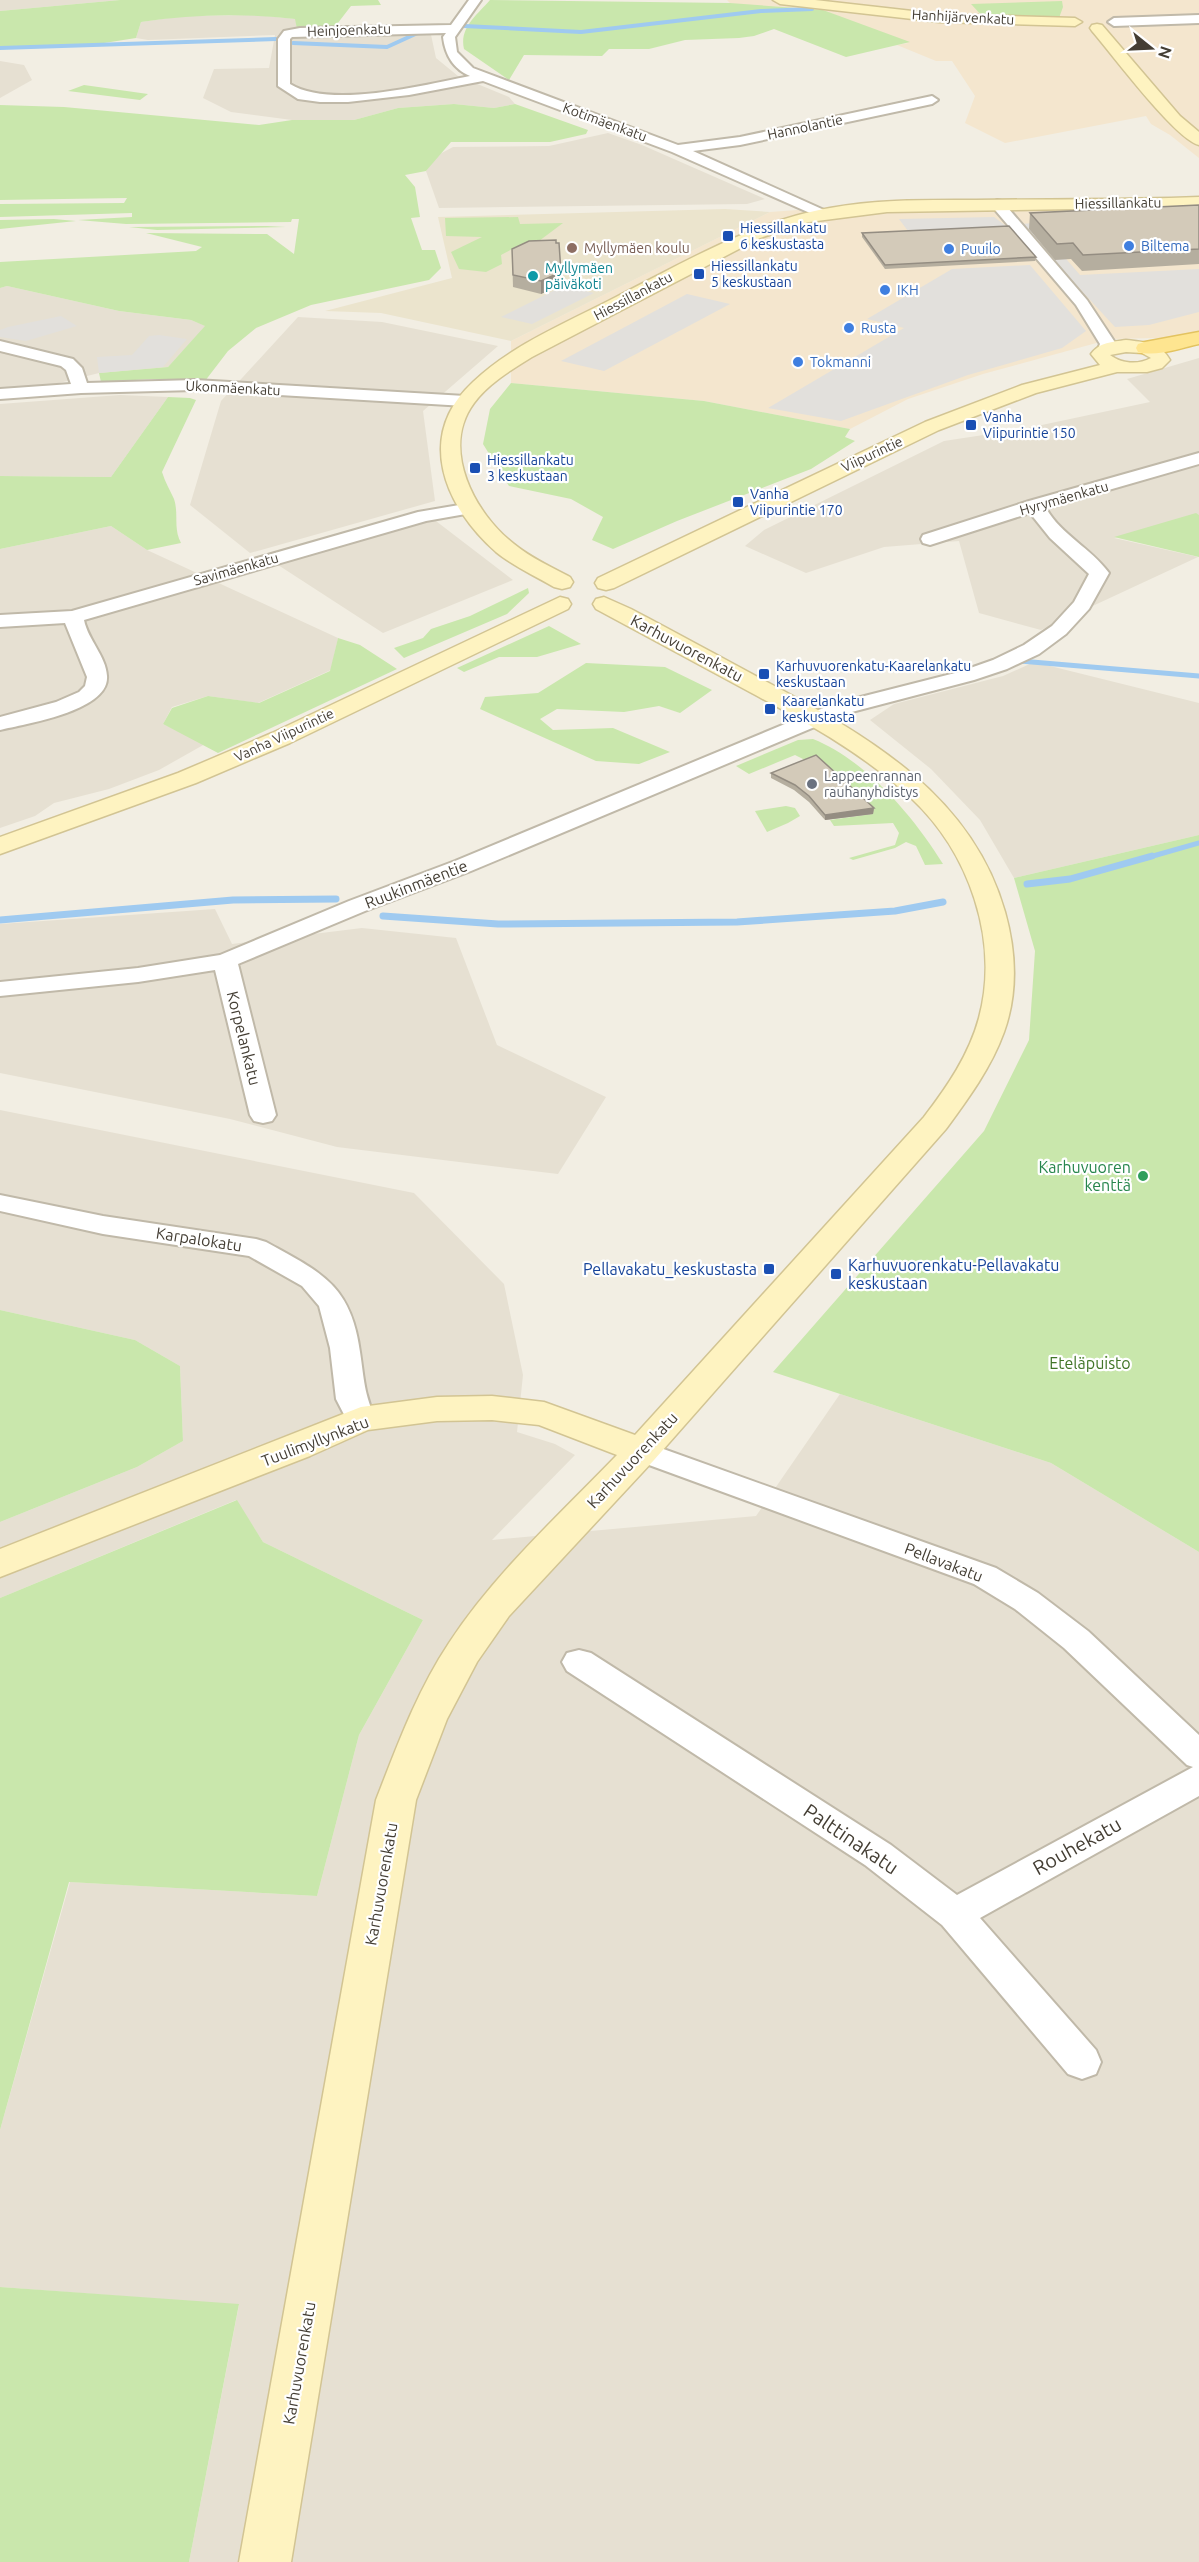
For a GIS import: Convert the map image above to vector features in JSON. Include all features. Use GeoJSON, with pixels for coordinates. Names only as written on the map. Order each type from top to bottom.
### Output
{"type":"FeatureCollection","features":[{"type":"Feature","properties":{"kind":"main road"},"geometry":{"type":"LineString","coordinates":[[1148,350],[1199,338]]}},
{"type":"Feature","properties":{"kind":"main road"},"geometry":{"type":"LineString","coordinates":[[1148,350],[1199,345]]}},
{"type":"Feature","properties":{"kind":"street"},"geometry":{"type":"LineString","coordinates":[[453,29],[475,0]]}},
{"type":"Feature","properties":{"kind":"street","name":"Hanhijärvenkatu"},"geometry":{"type":"LineString","coordinates":[[780,0],[939,18],[1075,21]]}},
{"type":"Feature","properties":{"kind":"street"},"geometry":{"type":"LineString","coordinates":[[1075,21],[1095,17],[1114,22],[1199,19]]}},
{"type":"Feature","properties":{"kind":"street"},"geometry":{"type":"LineString","coordinates":[[1075,21],[1082,26],[1098,28],[1110,27],[1114,22]]}},
{"type":"Feature","properties":{"kind":"street"},"geometry":{"type":"LineString","coordinates":[[1098,28],[1175,119],[1199,140]]}},
{"type":"Feature","properties":{"kind":"street","name":"Kotimäenkatu"},"geometry":{"type":"LineString","coordinates":[[453,29],[448,45],[451,53],[469,71],[677,149],[819,213]]}},
{"type":"Feature","properties":{"kind":"street","name":"Heinjoenkatu"},"geometry":{"type":"LineString","coordinates":[[453,29],[358,30],[288,34],[284,39],[284,86],[289,92],[308,98],[343,99],[482,77]]}},
{"type":"Feature","properties":{"kind":"street","name":"Hannolantie"},"geometry":{"type":"LineString","coordinates":[[677,149],[749,139],[932,100]]}},
{"type":"Feature","properties":{"kind":"street","name":"Hiessillankatu"},"geometry":{"type":"LineString","coordinates":[[561,593],[504,547],[486,528],[459,488],[449,451],[451,428],[465,401],[509,362],[754,234],[776,224],[819,213],[884,206],[1197,202]]}},
{"type":"Feature","properties":{"kind":"street"},"geometry":{"type":"LineString","coordinates":[[997,204],[1082,303],[1108,344],[1101,359],[1119,366]]}},
{"type":"Feature","properties":{"kind":"street"},"geometry":{"type":"LineString","coordinates":[[1082,303],[1118,337],[1148,350]]}},
{"type":"Feature","properties":{"kind":"street"},"geometry":{"type":"LineString","coordinates":[[0,346],[67,362],[74,368],[81,388]]}},
{"type":"Feature","properties":{"kind":"street"},"geometry":{"type":"LineString","coordinates":[[1103,352],[1148,350]]}},
{"type":"Feature","properties":{"kind":"street","name":"Viipurintie"},"geometry":{"type":"LineString","coordinates":[[605,593],[932,426],[980,406],[1046,384],[1119,366],[1146,367],[1158,363],[1148,350]]}},
{"type":"Feature","properties":{"kind":"street","name":"Viipurintie"},"geometry":{"type":"LineString","coordinates":[[1046,384],[1103,352]]}},
{"type":"Feature","properties":{"kind":"street","name":"Ukonmäenkatu"},"geometry":{"type":"LineString","coordinates":[[0,394],[81,388],[195,385],[465,401]]}},
{"type":"Feature","properties":{"kind":"street","name":"Hyrymäenkatu"},"geometry":{"type":"LineString","coordinates":[[930,539],[1035,505],[1199,459]]}},
{"type":"Feature","properties":{"kind":"street","name":"Ruukinmäentie"},"geometry":{"type":"LineString","coordinates":[[0,989],[138,975],[225,961],[357,906],[463,866],[817,718],[861,702],[986,672],[1018,658],[1047,639],[1075,614],[1092,592],[1099,573],[1087,559],[1055,535],[1035,505]]}},
{"type":"Feature","properties":{"kind":"street","name":"Savimäenkatu"},"geometry":{"type":"LineString","coordinates":[[0,621],[73,617],[415,519],[471,508]]}},
{"type":"Feature","properties":{"kind":"street"},"geometry":{"type":"LineString","coordinates":[[561,593],[584,579],[605,593]]}},
{"type":"Feature","properties":{"kind":"street","name":"Vanha Viipurintie"},"geometry":{"type":"LineString","coordinates":[[0,846],[139,797],[239,756],[561,593]]}},
{"type":"Feature","properties":{"kind":"street","name":"Karhuvuorenkatu"},"geometry":{"type":"LineString","coordinates":[[265,2562],[396,1800],[427,1719],[462,1654],[496,1606],[641,1451],[935,1123],[967,1081],[995,1015],[999,950],[992,906],[950,825],[923,795],[888,766],[817,718],[605,593]]}},
{"type":"Feature","properties":{"kind":"street"},"geometry":{"type":"LineString","coordinates":[[0,724],[65,705],[92,692],[97,683],[96,669],[76,634],[73,617]]}},
{"type":"Feature","properties":{"kind":"street","name":"Korpelankatu"},"geometry":{"type":"LineString","coordinates":[[225,961],[263,1115]]}},
{"type":"Feature","properties":{"kind":"street","name":"Karpalokatu"},"geometry":{"type":"LineString","coordinates":[[0,1203],[103,1225],[256,1248],[312,1280],[333,1304],[345,1348],[351,1399],[361,1419]]}},
{"type":"Feature","properties":{"kind":"street","name":"Tuulimyllynkatu"},"geometry":{"type":"LineString","coordinates":[[0,1564],[297,1447],[361,1419],[437,1409],[492,1408],[544,1414],[641,1451]]}},
{"type":"Feature","properties":{"kind":"street","name":"Pellavakatu"},"geometry":{"type":"LineString","coordinates":[[641,1451],[985,1576],[1030,1603],[1063,1628],[1096,1656],[1199,1756]]}},
{"type":"Feature","properties":{"kind":"street","name":"Palttinakatu"},"geometry":{"type":"LineString","coordinates":[[579,1662],[878,1855],[956,1914],[1082,2062]]}},
{"type":"Feature","properties":{"kind":"street","name":"Rouhekatu"},"geometry":{"type":"LineString","coordinates":[[956,1914],[1199,1779]]}},
{"type":"Feature","properties":{"kind":"shaded area"},"geometry":{"type":"Polygon","coordinates":[[[0,0],[120,0],[0,11],[0,0]]]}},
{"type":"Feature","properties":{"kind":"shaded area"},"geometry":{"type":"Polygon","coordinates":[[[727,0],[1199,0],[1199,158],[1170,135],[1151,124],[1146,116],[1005,143],[965,123],[975,96],[952,61],[936,61],[897,45],[908,43],[730,3],[727,0]]]}},
{"type":"Feature","properties":{"kind":"shaded area"},"geometry":{"type":"Polygon","coordinates":[[[256,15],[296,19],[297,29],[278,35],[430,30],[436,58],[458,76],[509,97],[515,104],[494,108],[454,104],[398,108],[354,120],[292,120],[231,112],[203,98],[214,69],[269,68],[275,35],[148,40],[136,38],[141,22],[182,16],[256,15]]]}},
{"type":"Feature","properties":{"kind":"shaded area"},"geometry":{"type":"Polygon","coordinates":[[[0,61],[24,65],[32,80],[0,98],[0,61]]]}},
{"type":"Feature","properties":{"kind":"shaded area"},"geometry":{"type":"Polygon","coordinates":[[[608,133],[642,145],[765,199],[747,204],[439,208],[426,171],[438,155],[453,147],[549,146],[608,133]]]}},
{"type":"Feature","properties":{"kind":"shaded area"},"geometry":{"type":"Polygon","coordinates":[[[1199,199],[1199,337],[1111,339],[983,374],[908,399],[850,429],[704,401],[511,383],[511,341],[770,212],[880,204],[1199,199]]]}},
{"type":"Feature","properties":{"kind":"shaded area","name":"Myllymäen koulu"},"geometry":{"type":"Polygon","coordinates":[[[725,209],[770,212],[511,341],[381,313],[325,311],[452,278],[438,217],[725,209]]]}},
{"type":"Feature","properties":{"kind":"shaded area"},"geometry":{"type":"Polygon","coordinates":[[[994,217],[1010,229],[911,235],[899,219],[994,217]]]}},
{"type":"Feature","properties":{"kind":"shaded area"},"geometry":{"type":"Polygon","coordinates":[[[1035,223],[1080,275],[1199,269],[1199,312],[1149,325],[1115,327],[1020,224],[1035,223]]]}},
{"type":"Feature","properties":{"kind":"shaded area"},"geometry":{"type":"Polygon","coordinates":[[[1030,265],[1086,331],[1062,348],[968,375],[841,421],[768,408],[904,328],[867,319],[952,269],[1030,265]]]}},
{"type":"Feature","properties":{"kind":"shaded area"},"geometry":{"type":"Polygon","coordinates":[[[7,286],[119,311],[191,320],[206,326],[168,367],[99,373],[43,387],[0,390],[0,288],[7,286]]]}},
{"type":"Feature","properties":{"kind":"shaded area"},"geometry":{"type":"Polygon","coordinates":[[[563,286],[594,293],[532,324],[501,317],[563,286]]]}},
{"type":"Feature","properties":{"kind":"shaded area"},"geometry":{"type":"Polygon","coordinates":[[[687,294],[730,304],[604,371],[561,361],[687,294]]]}},
{"type":"Feature","properties":{"kind":"shaded area"},"geometry":{"type":"Polygon","coordinates":[[[61,316],[77,326],[26,341],[0,337],[0,330],[8,327],[61,316]]]}},
{"type":"Feature","properties":{"kind":"shaded area"},"geometry":{"type":"Polygon","coordinates":[[[298,317],[382,322],[498,346],[423,411],[435,501],[250,553],[190,505],[221,401],[298,317]]]}},
{"type":"Feature","properties":{"kind":"shaded area"},"geometry":{"type":"Polygon","coordinates":[[[149,336],[187,339],[163,367],[99,373],[97,357],[132,355],[149,336]]]}},
{"type":"Feature","properties":{"kind":"shaded area"},"geometry":{"type":"Polygon","coordinates":[[[1199,358],[1199,515],[1114,538],[1198,557],[1041,630],[979,613],[959,541],[884,547],[806,573],[745,546],[764,530],[944,441],[1023,429],[1150,402],[1127,379],[1199,358]]]}},
{"type":"Feature","properties":{"kind":"shaded area"},"geometry":{"type":"Polygon","coordinates":[[[120,395],[168,397],[111,477],[0,476],[0,404],[120,395]]]}},
{"type":"Feature","properties":{"kind":"shaded area"},"geometry":{"type":"Polygon","coordinates":[[[432,518],[513,580],[383,633],[275,563],[432,518]]]}},
{"type":"Feature","properties":{"kind":"shaded area"},"geometry":{"type":"Polygon","coordinates":[[[111,526],[147,550],[338,638],[331,670],[258,703],[208,696],[172,707],[163,724],[205,744],[159,770],[109,789],[54,803],[35,816],[0,828],[0,549],[111,526]]]}},
{"type":"Feature","properties":{"kind":"shaded area"},"geometry":{"type":"Polygon","coordinates":[[[1034,662],[1199,703],[1199,835],[1014,878],[980,820],[931,769],[870,720],[894,704],[1003,676],[1034,662]]]}},
{"type":"Feature","properties":{"kind":"shaded area"},"geometry":{"type":"Polygon","coordinates":[[[215,909],[232,944],[362,928],[456,938],[497,1045],[606,1097],[558,1174],[337,1147],[230,1119],[0,1073],[0,924],[215,909]]]}},
{"type":"Feature","properties":{"kind":"shaded area"},"geometry":{"type":"Polygon","coordinates":[[[0,1110],[414,1193],[504,1284],[523,1375],[517,1432],[555,1444],[575,1455],[492,1540],[756,1516],[840,1394],[1051,1463],[1199,1552],[1199,2562],[189,2562],[239,2305],[0,2287],[0,2130],[70,1882],[317,1896],[359,1735],[423,1620],[263,1542],[236,1500],[0,1598],[0,1522],[137,1467],[183,1441],[180,1366],[135,1340],[0,1310],[0,1110]]]}},
{"type":"Feature","properties":{"kind":"green space"},"geometry":{"type":"Polygon","coordinates":[[[120,0],[378,0],[381,5],[351,6],[334,28],[297,29],[295,19],[276,17],[237,15],[180,17],[141,22],[136,38],[85,46],[0,48],[0,11],[120,0]]]}},
{"type":"Feature","properties":{"kind":"green space"},"geometry":{"type":"Polygon","coordinates":[[[490,0],[730,3],[823,10],[910,42],[846,57],[774,29],[754,36],[685,40],[649,49],[609,49],[602,56],[524,55],[509,80],[464,49],[463,41],[467,28],[490,0]]]}},
{"type":"Feature","properties":{"kind":"green space"},"geometry":{"type":"Polygon","coordinates":[[[1062,1],[1063,7],[1059,18],[983,17],[971,4],[1062,1]]]}},
{"type":"Feature","properties":{"kind":"green space"},"geometry":{"type":"Polygon","coordinates":[[[84,85],[148,94],[140,100],[68,91],[84,85]]]}},
{"type":"Feature","properties":{"kind":"green space"},"geometry":{"type":"Polygon","coordinates":[[[454,104],[494,108],[515,104],[588,130],[586,134],[550,142],[451,142],[426,171],[405,175],[415,187],[420,217],[411,218],[422,250],[435,250],[441,268],[429,280],[311,305],[256,328],[228,351],[205,381],[152,379],[101,382],[99,373],[168,367],[205,326],[191,320],[119,311],[7,286],[0,288],[0,262],[196,251],[202,247],[146,233],[267,234],[294,254],[299,219],[292,219],[291,222],[126,224],[78,220],[132,217],[132,213],[0,217],[0,204],[124,203],[127,198],[0,200],[0,105],[64,107],[259,125],[292,120],[354,120],[398,108],[454,104]]]}},
{"type":"Feature","properties":{"kind":"green space"},"geometry":{"type":"Polygon","coordinates":[[[518,217],[520,224],[563,223],[535,244],[518,246],[501,255],[502,264],[486,272],[459,269],[451,252],[482,237],[446,236],[445,218],[518,217]]]}},
{"type":"Feature","properties":{"kind":"green space"},"geometry":{"type":"Polygon","coordinates":[[[0,220],[76,221],[0,229],[0,220]]]}},
{"type":"Feature","properties":{"kind":"green space"},"geometry":{"type":"Polygon","coordinates":[[[129,227],[286,227],[157,230],[129,227]]]}},
{"type":"Feature","properties":{"kind":"green space"},"geometry":{"type":"Polygon","coordinates":[[[511,383],[704,401],[850,429],[845,437],[855,441],[811,469],[677,521],[613,549],[592,540],[603,517],[571,499],[509,486],[483,444],[490,409],[511,383]]]}},
{"type":"Feature","properties":{"kind":"green space"},"geometry":{"type":"Polygon","coordinates":[[[168,397],[196,400],[162,472],[174,499],[177,532],[181,543],[147,550],[111,526],[0,549],[0,476],[111,477],[168,397]]]}},
{"type":"Feature","properties":{"kind":"green space"},"geometry":{"type":"Polygon","coordinates":[[[1196,513],[1199,515],[1199,557],[1114,537],[1196,513]]]}},
{"type":"Feature","properties":{"kind":"green space"},"geometry":{"type":"Polygon","coordinates":[[[528,588],[529,593],[507,614],[404,658],[394,648],[423,638],[431,629],[470,616],[528,588]]]}},
{"type":"Feature","properties":{"kind":"green space"},"geometry":{"type":"Polygon","coordinates":[[[549,626],[581,644],[537,657],[499,657],[464,672],[457,668],[549,626]]]}},
{"type":"Feature","properties":{"kind":"green space"},"geometry":{"type":"Polygon","coordinates":[[[338,638],[360,645],[397,669],[218,753],[163,724],[172,708],[208,696],[259,703],[330,671],[338,638]]]}},
{"type":"Feature","properties":{"kind":"green space"},"geometry":{"type":"Polygon","coordinates":[[[586,663],[665,667],[712,690],[680,713],[659,706],[624,712],[557,709],[540,719],[553,730],[613,728],[670,752],[639,764],[596,761],[480,709],[485,697],[538,693],[586,663]]]}},
{"type":"Feature","properties":{"kind":"green space"},"geometry":{"type":"Polygon","coordinates":[[[813,739],[833,748],[870,775],[903,809],[943,864],[925,865],[916,846],[906,842],[895,848],[853,860],[849,858],[895,845],[899,833],[893,823],[834,826],[830,820],[872,814],[809,762],[795,755],[749,774],[736,766],[798,740],[813,739]]]}},
{"type":"Feature","properties":{"kind":"green space"},"geometry":{"type":"Polygon","coordinates":[[[786,806],[795,808],[800,816],[767,832],[755,811],[786,806]]]}},
{"type":"Feature","properties":{"kind":"green space","name":"Eteläpuisto"},"geometry":{"type":"Polygon","coordinates":[[[1199,835],[1199,1552],[1051,1463],[773,1372],[984,1131],[1029,1040],[1035,951],[1014,878],[1199,835]]]}},
{"type":"Feature","properties":{"kind":"green space"},"geometry":{"type":"Polygon","coordinates":[[[0,1310],[135,1340],[180,1366],[183,1441],[137,1467],[0,1522],[0,1310]]]}},
{"type":"Feature","properties":{"kind":"green space"},"geometry":{"type":"Polygon","coordinates":[[[237,1500],[263,1542],[423,1620],[359,1735],[317,1896],[69,1882],[0,2130],[0,1598],[237,1500]]]}},
{"type":"Feature","properties":{"kind":"green space"},"geometry":{"type":"Polygon","coordinates":[[[0,2287],[239,2304],[189,2562],[0,2562],[0,2287]]]}},
{"type":"Feature","properties":{"kind":"building","name":"Biltema"},"geometry":{"type":"Polygon","coordinates":[[[1199,205],[1199,249],[1083,255],[1073,243],[1057,244],[1030,213],[1199,205]]]}},
{"type":"Feature","properties":{"kind":"building","name":"Puuilo"},"geometry":{"type":"Polygon","coordinates":[[[1009,226],[1036,257],[885,265],[862,233],[1009,226]]]}},
{"type":"Feature","properties":{"kind":"building","name":"Myllymäen päiväkoti"},"geometry":{"type":"Polygon","coordinates":[[[556,240],[556,243],[559,243],[561,272],[541,281],[513,275],[512,249],[529,241],[556,240]]]}},
{"type":"Feature","properties":{"kind":"building","name":"Lappeenrannan rauhanyhdistys"},"geometry":{"type":"Polygon","coordinates":[[[816,755],[874,808],[825,815],[809,796],[795,785],[771,773],[816,755]]]}},
{"type":"Feature","properties":{"kind":"waterway"},"geometry":{"type":"LineString","coordinates":[[464,26],[581,32],[761,11],[812,9]]}},
{"type":"Feature","properties":{"kind":"waterway"},"geometry":{"type":"LineString","coordinates":[[293,43],[387,47],[422,31]]}},
{"type":"Feature","properties":{"kind":"waterway"},"geometry":{"type":"LineString","coordinates":[[0,48],[276,39]]}},
{"type":"Feature","properties":{"kind":"waterway"},"geometry":{"type":"LineString","coordinates":[[1020,661],[1199,676]]}},
{"type":"Feature","properties":{"kind":"waterway"},"geometry":{"type":"LineString","coordinates":[[1146,858],[1199,843]]}},
{"type":"Feature","properties":{"kind":"waterway"},"geometry":{"type":"LineString","coordinates":[[1027,884],[1070,879],[1152,856]]}},
{"type":"Feature","properties":{"kind":"waterway"},"geometry":{"type":"LineString","coordinates":[[0,920],[233,900],[336,899]]}},
{"type":"Feature","properties":{"kind":"waterway"},"geometry":{"type":"LineString","coordinates":[[383,916],[498,924],[737,922],[895,911],[943,902]]}},
{"type":"Feature","properties":{"kind":"place","name":"Hiessillankatu 6 keskustasta"},"geometry":{"type":"Point","coordinates":[728,236]}},
{"type":"Feature","properties":{"kind":"place","name":"Biltema"},"geometry":{"type":"Point","coordinates":[1129,246]}},
{"type":"Feature","properties":{"kind":"place","name":"Myllymäen koulu"},"geometry":{"type":"Point","coordinates":[572,248]}},
{"type":"Feature","properties":{"kind":"place","name":"Puuilo"},"geometry":{"type":"Point","coordinates":[949,249]}},
{"type":"Feature","properties":{"kind":"place","name":"Hiessillankatu 5 keskustaan"},"geometry":{"type":"Point","coordinates":[699,274]}},
{"type":"Feature","properties":{"kind":"place","name":"Myllymäen päiväkoti"},"geometry":{"type":"Point","coordinates":[533,276]}},
{"type":"Feature","properties":{"kind":"place","name":"IKH"},"geometry":{"type":"Point","coordinates":[885,290]}},
{"type":"Feature","properties":{"kind":"place","name":"Rusta"},"geometry":{"type":"Point","coordinates":[849,328]}},
{"type":"Feature","properties":{"kind":"place","name":"Tokmanni"},"geometry":{"type":"Point","coordinates":[798,362]}},
{"type":"Feature","properties":{"kind":"place","name":"Vanha Viipurintie 150"},"geometry":{"type":"Point","coordinates":[971,425]}},
{"type":"Feature","properties":{"kind":"place","name":"Hiessillankatu 3 keskustaan"},"geometry":{"type":"Point","coordinates":[475,468]}},
{"type":"Feature","properties":{"kind":"place","name":"Vanha Viipurintie 170"},"geometry":{"type":"Point","coordinates":[738,502]}},
{"type":"Feature","properties":{"kind":"place","name":"Karhuvuorenkatu-Kaarelankatu keskustaan"},"geometry":{"type":"Point","coordinates":[764,674]}},
{"type":"Feature","properties":{"kind":"place","name":"Kaarelankatu keskustasta"},"geometry":{"type":"Point","coordinates":[770,709]}},
{"type":"Feature","properties":{"kind":"place","name":"Lappeenrannan rauhanyhdistys"},"geometry":{"type":"Point","coordinates":[812,784]}},
{"type":"Feature","properties":{"kind":"place","name":"Karhuvuoren kenttä"},"geometry":{"type":"Point","coordinates":[1143,1176]}},
{"type":"Feature","properties":{"kind":"place","name":"Pellavakatu_keskustasta"},"geometry":{"type":"Point","coordinates":[769,1269]}},
{"type":"Feature","properties":{"kind":"place","name":"Karhuvuorenkatu-Pellavakatu keskustaan"},"geometry":{"type":"Point","coordinates":[836,1274]}}]}
